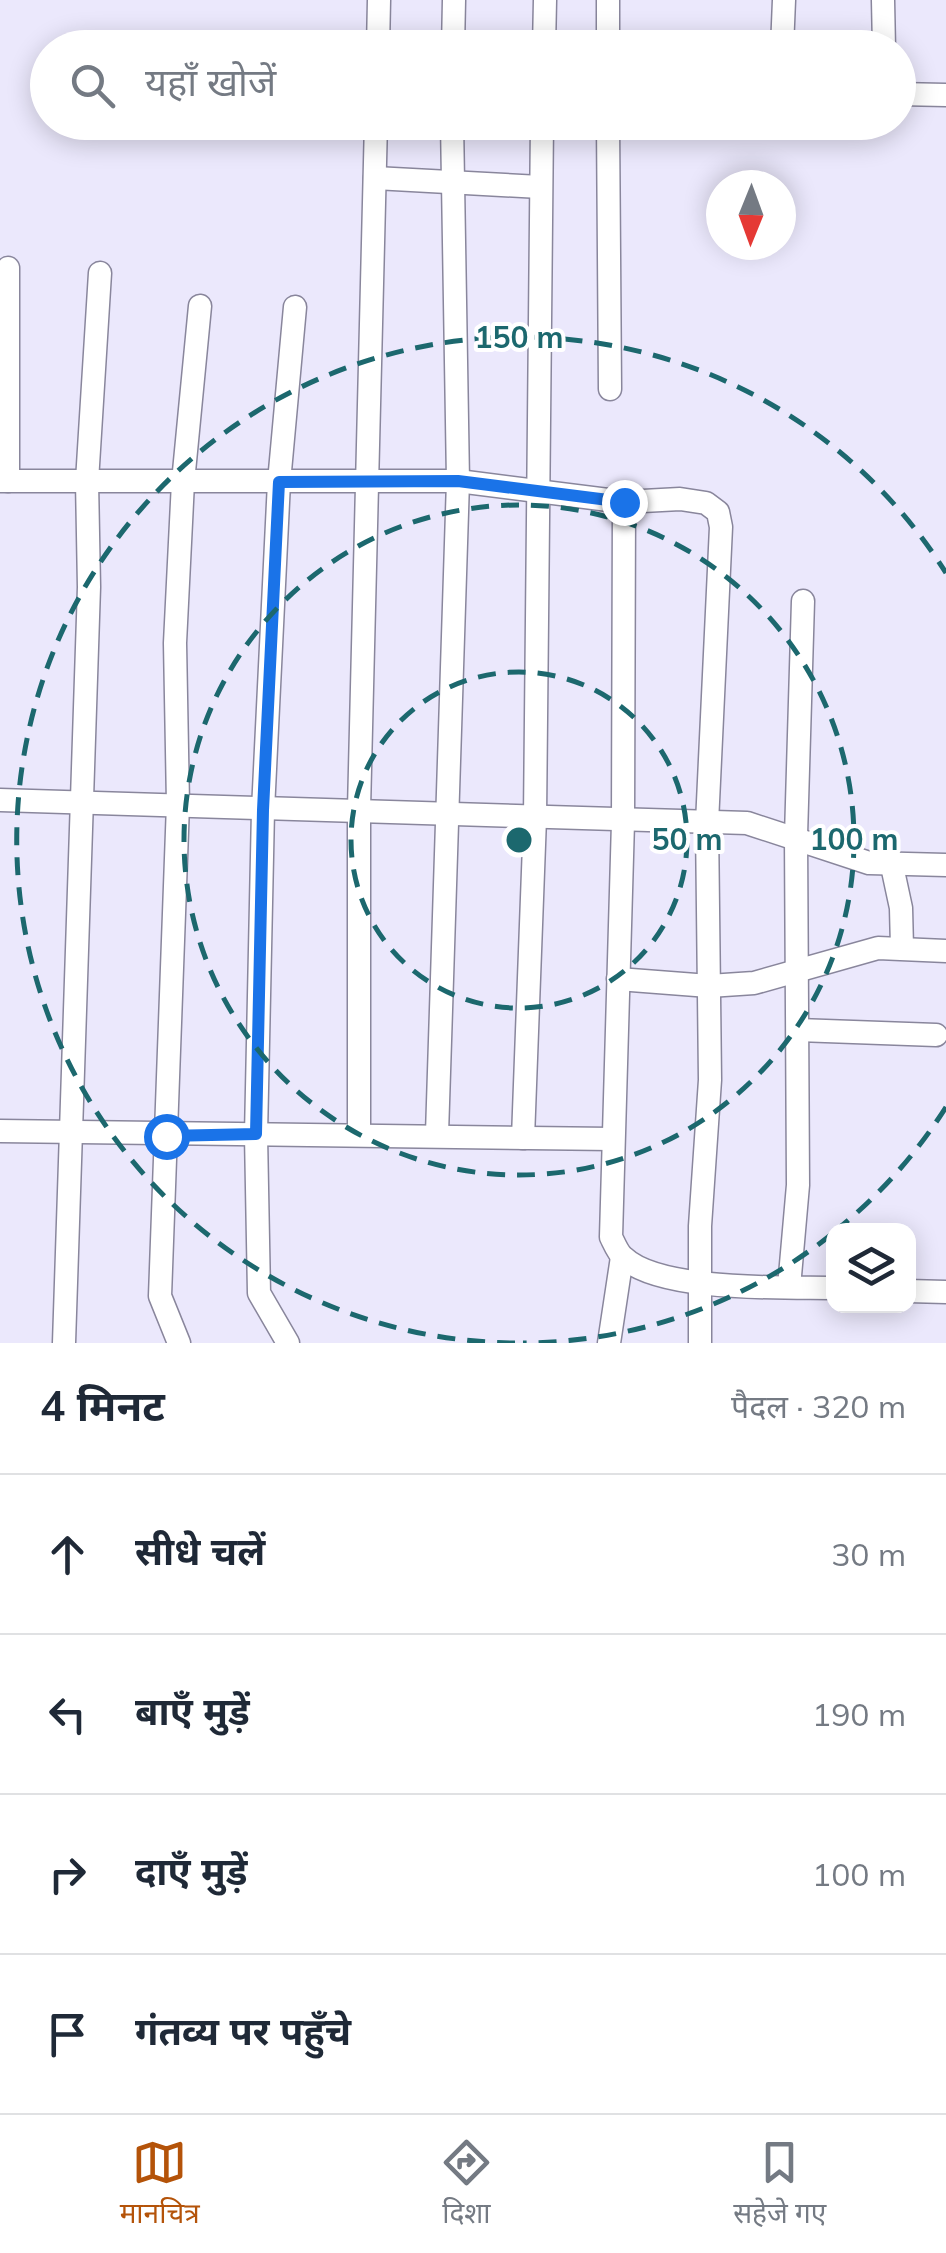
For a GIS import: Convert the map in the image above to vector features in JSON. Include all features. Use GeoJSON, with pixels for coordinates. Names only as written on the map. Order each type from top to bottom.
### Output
{"type":"FeatureCollection","features":[{"type":"Feature","properties":{"kind":"street"},"geometry":{"type":"LineString","coordinates":[[378,30],[379,0]]}},
{"type":"Feature","properties":{"kind":"street"},"geometry":{"type":"LineString","coordinates":[[453,30],[454,0]]}},
{"type":"Feature","properties":{"kind":"street"},"geometry":{"type":"LineString","coordinates":[[544,30],[545,0]]}},
{"type":"Feature","properties":{"kind":"street"},"geometry":{"type":"LineString","coordinates":[[608,0],[608,30]]}},
{"type":"Feature","properties":{"kind":"street"},"geometry":{"type":"LineString","coordinates":[[783,30],[784,0]]}},
{"type":"Feature","properties":{"kind":"street"},"geometry":{"type":"LineString","coordinates":[[883,0],[884,30]]}},
{"type":"Feature","properties":{"kind":"street"},"geometry":{"type":"LineString","coordinates":[[916,94],[946,95]]}},
{"type":"Feature","properties":{"kind":"street"},"geometry":{"type":"LineString","coordinates":[[358,1134],[359,809],[376,140]]}},
{"type":"Feature","properties":{"kind":"street"},"geometry":{"type":"LineString","coordinates":[[437,1134],[458,481],[452,140]]}},
{"type":"Feature","properties":{"kind":"street"},"geometry":{"type":"LineString","coordinates":[[523,1138],[535,818],[541,140]]}},
{"type":"Feature","properties":{"kind":"street"},"geometry":{"type":"LineString","coordinates":[[608,140],[610,388]]}},
{"type":"Feature","properties":{"kind":"street"},"geometry":{"type":"LineString","coordinates":[[375,178],[540,188]]}},
{"type":"Feature","properties":{"kind":"street"},"geometry":{"type":"LineString","coordinates":[[8,268],[4,480],[458,481],[624,502],[680,499],[706,503],[718,512],[707,823],[710,1080],[700,1226],[700,1343]]}},
{"type":"Feature","properties":{"kind":"street"},"geometry":{"type":"LineString","coordinates":[[64,1343],[89,587],[86,481],[100,273]]}},
{"type":"Feature","properties":{"kind":"street"},"geometry":{"type":"LineString","coordinates":[[180,1343],[160,1296],[178,804],[175,643],[183,482],[200,306]]}},
{"type":"Feature","properties":{"kind":"street"},"geometry":{"type":"LineString","coordinates":[[288,1343],[258,1293],[256,1134],[263,810],[279,482],[295,307]]}},
{"type":"Feature","properties":{"kind":"street"},"geometry":{"type":"LineString","coordinates":[[624,502],[623,822],[611,1236],[622,1257],[647,1271],[703,1284],[826,1288]]}},
{"type":"Feature","properties":{"kind":"street"},"geometry":{"type":"LineString","coordinates":[[788,1287],[798,1185],[796,836],[803,601]]}},
{"type":"Feature","properties":{"kind":"street"},"geometry":{"type":"LineString","coordinates":[[0,800],[747,823],[796,836],[850,859],[892,866],[946,865]]}},
{"type":"Feature","properties":{"kind":"street"},"geometry":{"type":"LineString","coordinates":[[892,866],[901,908],[902,948]]}},
{"type":"Feature","properties":{"kind":"street"},"geometry":{"type":"LineString","coordinates":[[618,979],[710,986],[754,984],[878,948],[946,951]]}},
{"type":"Feature","properties":{"kind":"street"},"geometry":{"type":"LineString","coordinates":[[798,1030],[936,1035]]}},
{"type":"Feature","properties":{"kind":"street"},"geometry":{"type":"LineString","coordinates":[[0,1131],[612,1139]]}},
{"type":"Feature","properties":{"kind":"street"},"geometry":{"type":"LineString","coordinates":[[609,1343],[622,1257]]}},
{"type":"Feature","properties":{"kind":"street"},"geometry":{"type":"LineString","coordinates":[[916,1291],[946,1292]]}},
{"type":"Feature","properties":{"kind":"route"},"geometry":{"type":"LineString","coordinates":[[166,1136],[256,1134],[263,979],[263,810],[279,482],[458,481],[624,502]]}}]}
